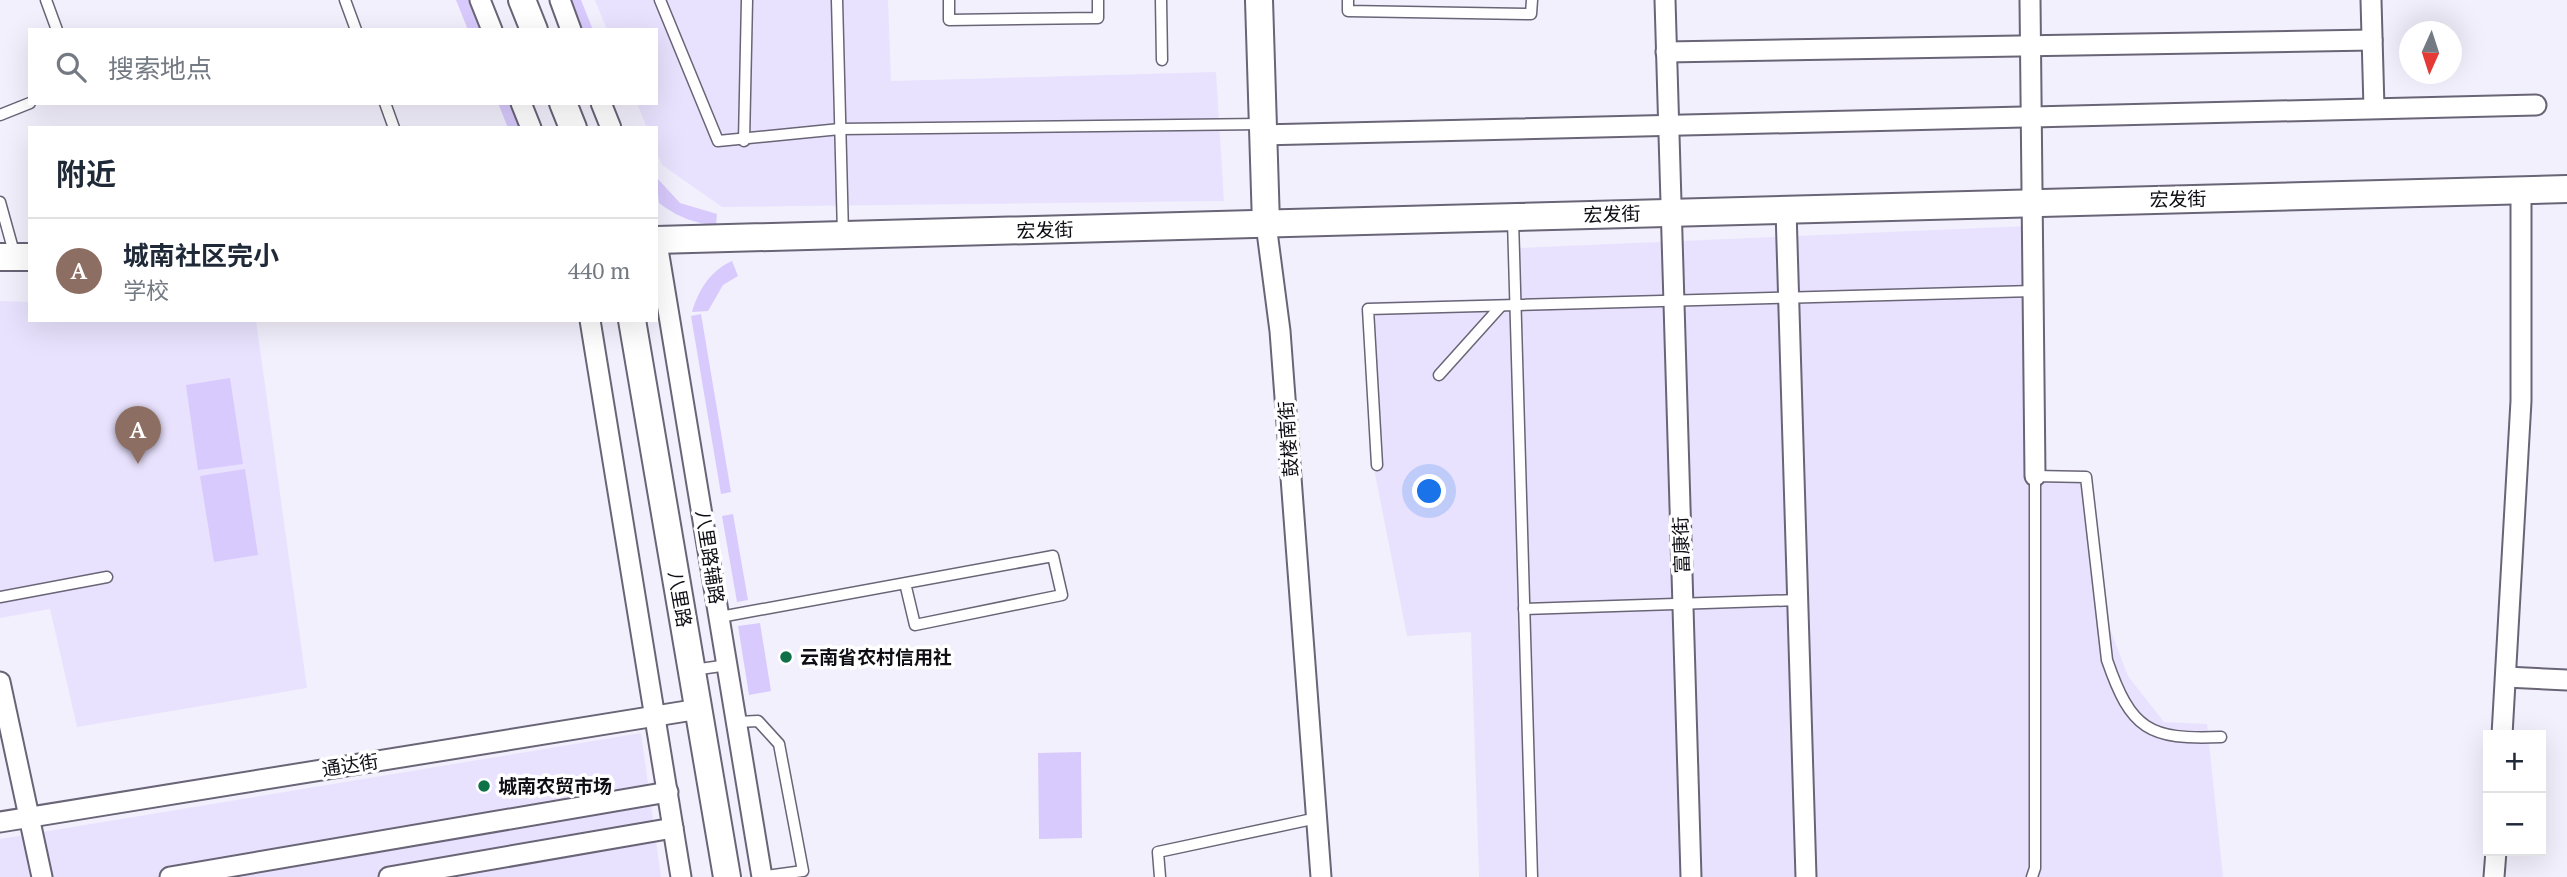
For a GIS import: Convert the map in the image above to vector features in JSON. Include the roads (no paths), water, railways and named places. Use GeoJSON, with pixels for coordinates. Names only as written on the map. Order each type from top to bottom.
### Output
{"type":"FeatureCollection","features":[{"type":"Feature","properties":{"kind":"street"},"geometry":{"type":"LineString","coordinates":[[480,0],[491,28]]}},
{"type":"Feature","properties":{"kind":"street"},"geometry":{"type":"LineString","coordinates":[[522,0],[533,28]]}},
{"type":"Feature","properties":{"kind":"street"},"geometry":{"type":"LineString","coordinates":[[561,0],[571,28]]}},
{"type":"Feature","properties":{"kind":"street","name":"鼓楼南街"},"geometry":{"type":"LineString","coordinates":[[1259,0],[1266,224],[1280,331],[1321,877]]}},
{"type":"Feature","properties":{"kind":"street","name":"富康街"},"geometry":{"type":"LineString","coordinates":[[1665,0],[1691,877]]}},
{"type":"Feature","properties":{"kind":"street"},"geometry":{"type":"LineString","coordinates":[[2030,0],[2035,476]]}},
{"type":"Feature","properties":{"kind":"street"},"geometry":{"type":"LineString","coordinates":[[2371,0],[2374,108]]}},
{"type":"Feature","properties":{"kind":"street"},"geometry":{"type":"LineString","coordinates":[[1666,52],[2372,40]]}},
{"type":"Feature","properties":{"kind":"street"},"geometry":{"type":"LineString","coordinates":[[522,105],[530,126]]}},
{"type":"Feature","properties":{"kind":"street"},"geometry":{"type":"LineString","coordinates":[[564,105],[572,126]]}},
{"type":"Feature","properties":{"kind":"street"},"geometry":{"type":"LineString","coordinates":[[602,105],[610,126]]}},
{"type":"Feature","properties":{"kind":"street"},"geometry":{"type":"LineString","coordinates":[[1263,130],[1669,125],[2536,105]]}},
{"type":"Feature","properties":{"kind":"street","name":"宏发街"},"geometry":{"type":"LineString","coordinates":[[658,239],[2567,189]]}},
{"type":"Feature","properties":{"kind":"street"},"geometry":{"type":"LineString","coordinates":[[2502,730],[2521,401],[2521,190]]}},
{"type":"Feature","properties":{"kind":"street"},"geometry":{"type":"LineString","coordinates":[[1786,210],[1806,877]]}},
{"type":"Feature","properties":{"kind":"street","name":"八里路辅路"},"geometry":{"type":"LineString","coordinates":[[658,245],[761,877]]}},
{"type":"Feature","properties":{"kind":"street"},"geometry":{"type":"LineString","coordinates":[[590,322],[681,877]]}},
{"type":"Feature","properties":{"kind":"street","name":"八里路"},"geometry":{"type":"LineString","coordinates":[[632,322],[727,877]]}},
{"type":"Feature","properties":{"kind":"street"},"geometry":{"type":"LineString","coordinates":[[2505,677],[2567,680]]}},
{"type":"Feature","properties":{"kind":"street"},"geometry":{"type":"LineString","coordinates":[[0,682],[42,877]]}},
{"type":"Feature","properties":{"kind":"street","name":"通达街"},"geometry":{"type":"LineString","coordinates":[[0,822],[699,709]]}},
{"type":"Feature","properties":{"kind":"street"},"geometry":{"type":"LineString","coordinates":[[170,877],[668,792]]}},
{"type":"Feature","properties":{"kind":"street"},"geometry":{"type":"LineString","coordinates":[[389,877],[673,828]]}},
{"type":"Feature","properties":{"kind":"street"},"geometry":{"type":"LineString","coordinates":[[2494,877],[2496,856]]}},
{"type":"Feature","properties":{"kind":"lane"},"geometry":{"type":"LineString","coordinates":[[46,0],[56,28]]}},
{"type":"Feature","properties":{"kind":"lane"},"geometry":{"type":"LineString","coordinates":[[345,0],[355,28]]}},
{"type":"Feature","properties":{"kind":"lane"},"geometry":{"type":"LineString","coordinates":[[660,0],[718,141],[744,141],[839,129],[1263,130]]}},
{"type":"Feature","properties":{"kind":"lane"},"geometry":{"type":"LineString","coordinates":[[744,141],[747,0]]}},
{"type":"Feature","properties":{"kind":"lane"},"geometry":{"type":"LineString","coordinates":[[837,0],[843,235]]}},
{"type":"Feature","properties":{"kind":"lane"},"geometry":{"type":"LineString","coordinates":[[949,0],[949,20],[1098,18],[1098,0]]}},
{"type":"Feature","properties":{"kind":"lane"},"geometry":{"type":"LineString","coordinates":[[1161,0],[1162,60]]}},
{"type":"Feature","properties":{"kind":"lane"},"geometry":{"type":"LineString","coordinates":[[1348,0],[1348,12],[1531,14],[1532,0]]}},
{"type":"Feature","properties":{"kind":"lane"},"geometry":{"type":"LineString","coordinates":[[0,115],[28,104]]}},
{"type":"Feature","properties":{"kind":"lane"},"geometry":{"type":"LineString","coordinates":[[386,105],[393,126]]}},
{"type":"Feature","properties":{"kind":"lane"},"geometry":{"type":"LineString","coordinates":[[0,202],[15,257]]}},
{"type":"Feature","properties":{"kind":"lane"},"geometry":{"type":"LineString","coordinates":[[1513,217],[1532,877]]}},
{"type":"Feature","properties":{"kind":"lane"},"geometry":{"type":"LineString","coordinates":[[1377,465],[1368,309],[2033,291]]}},
{"type":"Feature","properties":{"kind":"lane"},"geometry":{"type":"LineString","coordinates":[[1439,375],[1501,306]]}},
{"type":"Feature","properties":{"kind":"lane"},"geometry":{"type":"LineString","coordinates":[[2032,877],[2035,868],[2035,476],[2086,477],[2107,660],[2116,688],[2129,708],[2146,727],[2165,737],[2221,737]]}},
{"type":"Feature","properties":{"kind":"lane"},"geometry":{"type":"LineString","coordinates":[[720,617],[905,583],[1053,556],[1062,595],[915,625],[905,583]]}},
{"type":"Feature","properties":{"kind":"lane"},"geometry":{"type":"LineString","coordinates":[[0,597],[107,577]]}},
{"type":"Feature","properties":{"kind":"lane"},"geometry":{"type":"LineString","coordinates":[[1524,609],[1798,600]]}},
{"type":"Feature","properties":{"kind":"lane"},"geometry":{"type":"LineString","coordinates":[[692,670],[728,665]]}},
{"type":"Feature","properties":{"kind":"lane"},"geometry":{"type":"LineString","coordinates":[[737,722],[758,721],[779,744],[804,874],[761,877]]}},
{"type":"Feature","properties":{"kind":"lane"},"geometry":{"type":"LineString","coordinates":[[1160,877],[1158,852],[1317,818]]}},
{"type":"Feature","properties":{"kind":"place","name":"城南社区完小"},"geometry":{"type":"Point","coordinates":[138,464]}},
{"type":"Feature","properties":{"kind":"place","name":"云南省农村信用社"},"geometry":{"type":"Point","coordinates":[786,657]}},
{"type":"Feature","properties":{"kind":"place","name":"城南农贸市场"},"geometry":{"type":"Point","coordinates":[484,786]}}]}
